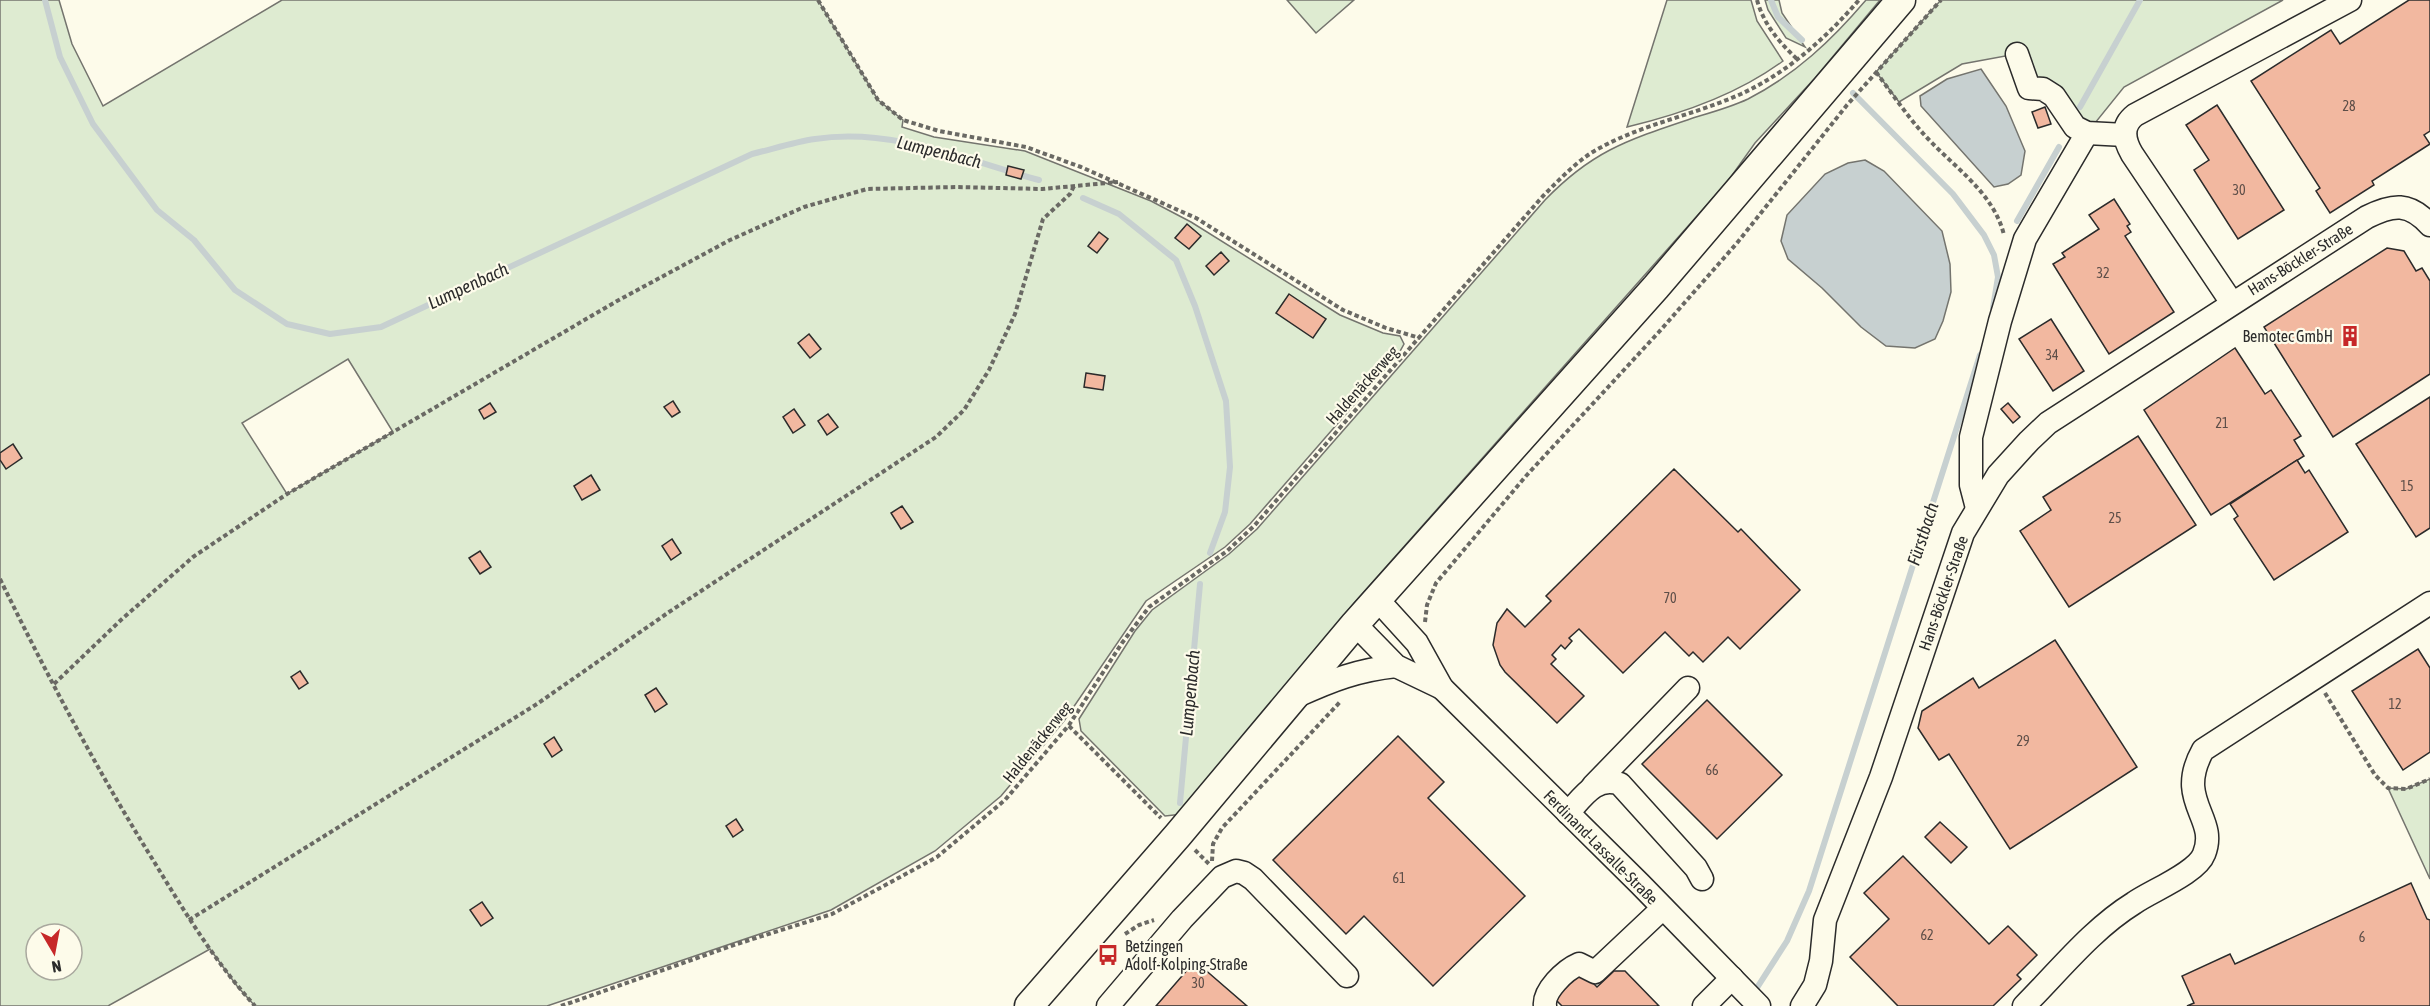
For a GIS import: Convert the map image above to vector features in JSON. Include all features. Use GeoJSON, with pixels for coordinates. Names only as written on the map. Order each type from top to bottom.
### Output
{"type":"FeatureCollection","features":[{"type":"Feature","properties":{"kind":"main road"},"geometry":{"type":"LineString","coordinates":[[1029,1006],[1178,835],[1377,598],[1656,286],[1901,0]]}},
{"type":"Feature","properties":{"kind":"street"},"geometry":{"type":"LineString","coordinates":[[2232,303],[2132,154],[2126,143],[2125,135],[2129,120],[2350,0]]}},
{"type":"Feature","properties":{"kind":"street"},"geometry":{"type":"LineString","coordinates":[[2017,54],[2029,88],[2043,89],[2054,96],[2075,127],[2087,133],[2125,135]]}},
{"type":"Feature","properties":{"kind":"street"},"geometry":{"type":"LineString","coordinates":[[1977,508],[1971,485],[1971,437],[2000,321],[2025,240],[2087,133]]}},
{"type":"Feature","properties":{"kind":"street","name":"Hans-Böckler-Straße"},"geometry":{"type":"LineString","coordinates":[[1802,1006],[1812,993],[1818,976],[1823,929],[1828,912],[1881,777],[1954,556],[1986,491],[2013,458],[2048,423],[2367,217],[2384,209],[2398,207],[2421,215],[2430,225]]}},
{"type":"Feature","properties":{"kind":"street","name":"Ferdinand-Lassalle-Straße"},"geometry":{"type":"LineString","coordinates":[[1377,598],[1418,643],[1442,688],[1759,1006]]}},
{"type":"Feature","properties":{"kind":"street"},"geometry":{"type":"LineString","coordinates":[[2024,1006],[2111,919],[2131,904],[2189,871],[2204,856],[2208,839],[2205,824],[2193,795],[2192,780],[2194,765],[2203,750],[2430,603]]}},
{"type":"Feature","properties":{"kind":"street","name":"Ferdinand-Lassalle-Straße"},"geometry":{"type":"LineString","coordinates":[[1355,624],[1396,666],[1442,688]]}},
{"type":"Feature","properties":{"kind":"street"},"geometry":{"type":"LineString","coordinates":[[1296,696],[1336,678],[1366,669],[1396,666]]}},
{"type":"Feature","properties":{"kind":"street"},"geometry":{"type":"LineString","coordinates":[[1568,813],[1688,688]]}},
{"type":"Feature","properties":{"kind":"street"},"geometry":{"type":"LineString","coordinates":[[1593,786],[1607,781],[1620,784],[1696,867],[1702,879]]}},
{"type":"Feature","properties":{"kind":"street"},"geometry":{"type":"LineString","coordinates":[[1108,1006],[1182,919],[1222,877],[1236,872],[1244,873],[1253,879],[1347,976]]}},
{"type":"Feature","properties":{"kind":"street"},"geometry":{"type":"LineString","coordinates":[[1545,1006],[1546,994],[1570,968],[1579,964],[1596,972],[1663,908]]}},
{"type":"Feature","properties":{"kind":"street"},"geometry":{"type":"LineString","coordinates":[[1704,1006],[1734,980]]}},
{"type":"Feature","properties":{"kind":"path"},"geometry":{"type":"LineString","coordinates":[[818,0],[878,100],[903,120],[939,131],[1026,147],[1118,182],[1196,218],[1343,310],[1386,328],[1419,338]]}},
{"type":"Feature","properties":{"kind":"path"},"geometry":{"type":"LineString","coordinates":[[1757,0],[1761,15],[1778,42],[1798,60]]}},
{"type":"Feature","properties":{"kind":"path","name":"Haldenäckerweg"},"geometry":{"type":"LineString","coordinates":[[561,1006],[726,948],[832,914],[937,857],[1005,800],[1069,725],[1122,643],[1149,607],[1227,551],[1254,526],[1543,196],[1581,161],[1623,137],[1691,114],[1742,93],[1798,60],[1818,43],[1859,0]]}},
{"type":"Feature","properties":{"kind":"path"},"geometry":{"type":"LineString","coordinates":[[1418,643],[1424,629],[1427,605],[1436,583],[1526,476],[1658,333],[1737,243],[1847,105],[1941,0]]}},
{"type":"Feature","properties":{"kind":"path"},"geometry":{"type":"LineString","coordinates":[[1876,72],[1921,132],[1982,192],[2001,223],[2014,275]]}},
{"type":"Feature","properties":{"kind":"path"},"geometry":{"type":"LineString","coordinates":[[54,684],[122,619],[193,557],[286,494],[618,301],[730,240],[804,207],[867,189],[957,187],[1042,189],[1118,182]]}},
{"type":"Feature","properties":{"kind":"path"},"geometry":{"type":"LineString","coordinates":[[189,920],[537,704],[669,612],[936,437],[964,410],[988,370],[1015,315],[1043,219],[1070,194],[1074,186]]}},
{"type":"Feature","properties":{"kind":"path"},"geometry":{"type":"LineString","coordinates":[[0,579],[119,806],[189,920],[237,986],[255,1006]]}},
{"type":"Feature","properties":{"kind":"path"},"geometry":{"type":"LineString","coordinates":[[2315,678],[2376,775],[2388,788],[2406,789],[2430,778]]}},
{"type":"Feature","properties":{"kind":"path"},"geometry":{"type":"LineString","coordinates":[[1069,725],[1213,868],[1211,851],[1222,828],[1341,701]]}},
{"type":"Feature","properties":{"kind":"path"},"geometry":{"type":"LineString","coordinates":[[1118,942],[1125,934],[1139,925],[1169,916],[1182,919]]}},
{"type":"Feature","properties":{"kind":"green space"},"geometry":{"type":"Polygon","coordinates":[[[0,0],[59,0],[72,44],[103,106],[282,0],[818,0],[878,100],[903,120],[902,127],[934,137],[1025,151],[1151,201],[1191,222],[1340,315],[1383,333],[1400,336],[1404,344],[1399,353],[1250,524],[1225,547],[1146,601],[1064,721],[1001,796],[935,851],[831,910],[547,1006],[255,1006],[210,949],[108,1006],[0,1006],[0,0]],[[348,359],[242,423],[287,494],[393,432],[348,359]]]}},
{"type":"Feature","properties":{"kind":"green space"},"geometry":{"type":"Polygon","coordinates":[[[1287,0],[1354,0],[1316,33],[1287,0]]]}},
{"type":"Feature","properties":{"kind":"green space"},"geometry":{"type":"Polygon","coordinates":[[[1667,0],[1751,0],[1757,21],[1783,61],[1747,84],[1708,102],[1627,127],[1667,0]]]}},
{"type":"Feature","properties":{"kind":"green space"},"geometry":{"type":"Polygon","coordinates":[[[1765,0],[1779,0],[1782,13],[1805,47],[1786,38],[1768,10],[1765,0]]]}},
{"type":"Feature","properties":{"kind":"green space"},"geometry":{"type":"Polygon","coordinates":[[[1866,0],[1880,0],[1815,78],[1755,143],[1728,181],[1354,603],[1183,814],[1165,816],[1081,731],[1079,719],[1135,631],[1152,610],[1229,554],[1257,529],[1545,200],[1563,183],[1597,157],[1633,139],[1735,104],[1765,89],[1812,56],[1866,0]]]}},
{"type":"Feature","properties":{"kind":"green space"},"geometry":{"type":"Polygon","coordinates":[[[1941,0],[2283,0],[2124,87],[2087,133],[2043,89],[2016,54],[1962,64],[1899,102],[1876,72],[1941,0]]]}},
{"type":"Feature","properties":{"kind":"green space"},"geometry":{"type":"Polygon","coordinates":[[[2430,779],[2430,879],[2388,788],[2406,789],[2430,779]]]}},
{"type":"Feature","properties":{"kind":"shaded area"},"geometry":{"type":"Polygon","coordinates":[[[1981,69],[2006,106],[2025,151],[2021,175],[2008,184],[1994,187],[1921,106],[1920,96],[1947,79],[1981,69]]]}},
{"type":"Feature","properties":{"kind":"shaded area"},"geometry":{"type":"Polygon","coordinates":[[[1865,160],[1884,171],[1942,231],[1950,264],[1951,292],[1935,339],[1915,348],[1886,346],[1861,327],[1822,288],[1788,259],[1781,241],[1787,215],[1825,174],[1848,163],[1865,160]]]}},
{"type":"Feature","properties":{"kind":"building"},"geometry":{"type":"Polygon","coordinates":[[[2409,0],[2430,0],[2430,131],[2424,135],[2430,144],[2372,181],[2374,185],[2330,213],[2316,191],[2320,188],[2251,81],[2331,30],[2340,44],[2409,0]]]}},
{"type":"Feature","properties":{"kind":"building"},"geometry":{"type":"Polygon","coordinates":[[[2217,105],[2284,210],[2238,239],[2194,170],[2209,160],[2186,125],[2217,105]]]}},
{"type":"Feature","properties":{"kind":"building"},"geometry":{"type":"Polygon","coordinates":[[[2045,107],[2051,124],[2038,128],[2032,112],[2045,107]]]}},
{"type":"Feature","properties":{"kind":"building"},"geometry":{"type":"Polygon","coordinates":[[[1008,166],[1024,170],[1021,179],[1006,175],[1008,166]]]}},
{"type":"Feature","properties":{"kind":"building"},"geometry":{"type":"Polygon","coordinates":[[[2114,199],[2130,224],[2127,226],[2131,232],[2125,236],[2174,312],[2109,354],[2053,264],[2065,257],[2062,253],[2099,229],[2089,215],[2114,199]]]}},
{"type":"Feature","properties":{"kind":"building"},"geometry":{"type":"Polygon","coordinates":[[[1187,224],[1201,236],[1189,249],[1175,238],[1187,224]]]}},
{"type":"Feature","properties":{"kind":"building"},"geometry":{"type":"Polygon","coordinates":[[[1099,232],[1108,239],[1097,253],[1088,246],[1099,232]]]}},
{"type":"Feature","properties":{"kind":"building","name":"Bemotec GmbH"},"geometry":{"type":"Polygon","coordinates":[[[2387,248],[2404,251],[2416,271],[2422,268],[2430,281],[2430,374],[2333,437],[2264,327],[2387,248]]]}},
{"type":"Feature","properties":{"kind":"building"},"geometry":{"type":"Polygon","coordinates":[[[1221,252],[1229,261],[1214,275],[1206,266],[1221,252]]]}},
{"type":"Feature","properties":{"kind":"building"},"geometry":{"type":"Polygon","coordinates":[[[1289,294],[1326,319],[1313,338],[1276,313],[1289,294]]]}},
{"type":"Feature","properties":{"kind":"building"},"geometry":{"type":"Polygon","coordinates":[[[2051,319],[2084,371],[2053,391],[2019,339],[2051,319]]]}},
{"type":"Feature","properties":{"kind":"building"},"geometry":{"type":"Polygon","coordinates":[[[809,334],[821,349],[810,358],[798,343],[809,334]]]}},
{"type":"Feature","properties":{"kind":"building"},"geometry":{"type":"Polygon","coordinates":[[[2235,348],[2265,394],[2271,390],[2301,436],[2294,440],[2304,456],[2211,515],[2144,410],[2235,348]]]}},
{"type":"Feature","properties":{"kind":"building"},"geometry":{"type":"Polygon","coordinates":[[[1086,373],[1105,376],[1103,390],[1084,387],[1086,373]]]}},
{"type":"Feature","properties":{"kind":"building"},"geometry":{"type":"Polygon","coordinates":[[[2430,397],[2430,528],[2416,537],[2356,444],[2430,397]]]}},
{"type":"Feature","properties":{"kind":"building"},"geometry":{"type":"Polygon","coordinates":[[[673,401],[680,412],[672,417],[664,407],[673,401]]]}},
{"type":"Feature","properties":{"kind":"building"},"geometry":{"type":"Polygon","coordinates":[[[490,403],[496,412],[484,419],[479,410],[490,403]]]}},
{"type":"Feature","properties":{"kind":"building"},"geometry":{"type":"Polygon","coordinates":[[[2008,403],[2020,417],[2013,423],[2001,409],[2008,403]]]}},
{"type":"Feature","properties":{"kind":"building"},"geometry":{"type":"Polygon","coordinates":[[[794,409],[805,425],[793,433],[783,417],[794,409]]]}},
{"type":"Feature","properties":{"kind":"building"},"geometry":{"type":"Polygon","coordinates":[[[828,414],[838,427],[827,435],[818,421],[828,414]]]}},
{"type":"Feature","properties":{"kind":"building"},"geometry":{"type":"Polygon","coordinates":[[[2138,436],[2196,525],[2069,607],[2020,531],[2051,510],[2043,497],[2138,436]]]}},
{"type":"Feature","properties":{"kind":"building"},"geometry":{"type":"Polygon","coordinates":[[[13,444],[22,458],[6,469],[0,460],[0,453],[13,444]]]}},
{"type":"Feature","properties":{"kind":"building"},"geometry":{"type":"Polygon","coordinates":[[[2297,460],[2305,473],[2309,470],[2348,532],[2274,580],[2234,519],[2238,516],[2230,504],[2297,460]]]}},
{"type":"Feature","properties":{"kind":"building"},"geometry":{"type":"Polygon","coordinates":[[[1674,469],[1738,532],[1741,529],[1800,590],[1740,649],[1728,637],[1703,662],[1693,652],[1689,656],[1665,632],[1623,673],[1579,629],[1569,638],[1572,641],[1565,649],[1561,645],[1552,655],[1556,659],[1551,664],[1584,696],[1557,723],[1500,665],[1493,645],[1497,623],[1507,609],[1525,627],[1551,601],[1546,596],[1674,469]]]}},
{"type":"Feature","properties":{"kind":"building"},"geometry":{"type":"Polygon","coordinates":[[[591,475],[600,490],[582,500],[574,486],[591,475]]]}},
{"type":"Feature","properties":{"kind":"building"},"geometry":{"type":"Polygon","coordinates":[[[902,506],[913,522],[901,529],[891,513],[902,506]]]}},
{"type":"Feature","properties":{"kind":"building"},"geometry":{"type":"Polygon","coordinates":[[[672,539],[681,553],[671,560],[662,546],[672,539]]]}},
{"type":"Feature","properties":{"kind":"building"},"geometry":{"type":"Polygon","coordinates":[[[480,551],[491,567],[480,574],[469,558],[480,551]]]}},
{"type":"Feature","properties":{"kind":"building"},"geometry":{"type":"Polygon","coordinates":[[[2055,640],[2137,767],[2010,849],[1949,754],[1939,760],[1918,728],[1922,711],[1973,678],[1979,688],[2055,640]]]}},
{"type":"Feature","properties":{"kind":"building"},"geometry":{"type":"Polygon","coordinates":[[[2418,649],[2430,668],[2430,752],[2403,770],[2352,691],[2418,649]]]}},
{"type":"Feature","properties":{"kind":"building"},"geometry":{"type":"Polygon","coordinates":[[[300,671],[308,683],[299,689],[291,677],[300,671]]]}},
{"type":"Feature","properties":{"kind":"building"},"geometry":{"type":"Polygon","coordinates":[[[656,688],[667,704],[655,712],[645,695],[656,688]]]}},
{"type":"Feature","properties":{"kind":"building"},"geometry":{"type":"Polygon","coordinates":[[[1707,700],[1782,775],[1717,839],[1642,764],[1707,700]]]}},
{"type":"Feature","properties":{"kind":"building"},"geometry":{"type":"Polygon","coordinates":[[[1398,736],[1444,782],[1428,798],[1525,896],[1433,986],[1364,916],[1346,934],[1273,860],[1398,736]]]}},
{"type":"Feature","properties":{"kind":"building"},"geometry":{"type":"Polygon","coordinates":[[[554,737],[562,750],[552,757],[544,744],[554,737]]]}},
{"type":"Feature","properties":{"kind":"building"},"geometry":{"type":"Polygon","coordinates":[[[736,819],[743,830],[733,837],[726,826],[736,819]]]}},
{"type":"Feature","properties":{"kind":"building"},"geometry":{"type":"Polygon","coordinates":[[[1940,822],[1967,847],[1951,863],[1925,837],[1940,822]]]}},
{"type":"Feature","properties":{"kind":"building"},"geometry":{"type":"Polygon","coordinates":[[[1903,856],[1989,944],[2008,926],[2037,955],[2017,975],[2021,979],[1993,1006],[1898,1006],[1850,957],[1889,919],[1864,893],[1903,856]]]}},
{"type":"Feature","properties":{"kind":"building"},"geometry":{"type":"Polygon","coordinates":[[[2411,883],[2427,919],[2430,920],[2430,1006],[2187,1006],[2194,1003],[2182,976],[2230,954],[2235,964],[2411,883]]]}},
{"type":"Feature","properties":{"kind":"building"},"geometry":{"type":"Polygon","coordinates":[[[482,902],[493,918],[481,926],[470,910],[482,902]]]}},
{"type":"Feature","properties":{"kind":"building"},"geometry":{"type":"Polygon","coordinates":[[[1195,961],[1247,1006],[1156,1006],[1195,961]]]}},
{"type":"Feature","properties":{"kind":"building"},"geometry":{"type":"Polygon","coordinates":[[[1579,969],[1597,987],[1614,971],[1625,971],[1659,1006],[1562,1006],[1552,996],[1579,969]]]}},
{"type":"Feature","properties":{"kind":"waterway","name":"Lumpenbach"},"geometry":{"type":"LineString","coordinates":[[45,0],[60,57],[93,124],[157,210],[194,240],[235,290],[287,324],[330,334],[381,327],[752,154],[799,142],[844,136],[900,141],[1039,180]]}},
{"type":"Feature","properties":{"kind":"waterway","name":"Fürstbach"},"geometry":{"type":"LineString","coordinates":[[1771,0],[1778,17],[1802,40]]}},
{"type":"Feature","properties":{"kind":"waterway"},"geometry":{"type":"LineString","coordinates":[[2080,107],[2140,0]]}},
{"type":"Feature","properties":{"kind":"waterway","name":"Fürstbach"},"geometry":{"type":"LineString","coordinates":[[1853,93],[1953,194],[1984,235],[1994,255],[1998,277],[1993,308]]}},
{"type":"Feature","properties":{"kind":"waterway"},"geometry":{"type":"LineString","coordinates":[[2017,221],[2059,147]]}},
{"type":"Feature","properties":{"kind":"waterway","name":"Lumpenbach"},"geometry":{"type":"LineString","coordinates":[[1083,198],[1119,214],[1176,260],[1195,306],[1226,401],[1230,467],[1225,512],[1210,553]]}},
{"type":"Feature","properties":{"kind":"waterway","name":"Fürstbach"},"geometry":{"type":"LineString","coordinates":[[1753,994],[1787,941],[1809,891],[1980,355]]}},
{"type":"Feature","properties":{"kind":"waterway","name":"Lumpenbach"},"geometry":{"type":"LineString","coordinates":[[1180,803],[1200,584]]}},
{"type":"Feature","properties":{"kind":"place","name":"Bemotec GmbH"},"geometry":{"type":"Point","coordinates":[2350,336]}},
{"type":"Feature","properties":{"kind":"place","name":"Betzingen Adolf-Kolping-Straße"},"geometry":{"type":"Point","coordinates":[1108,955]}}]}
